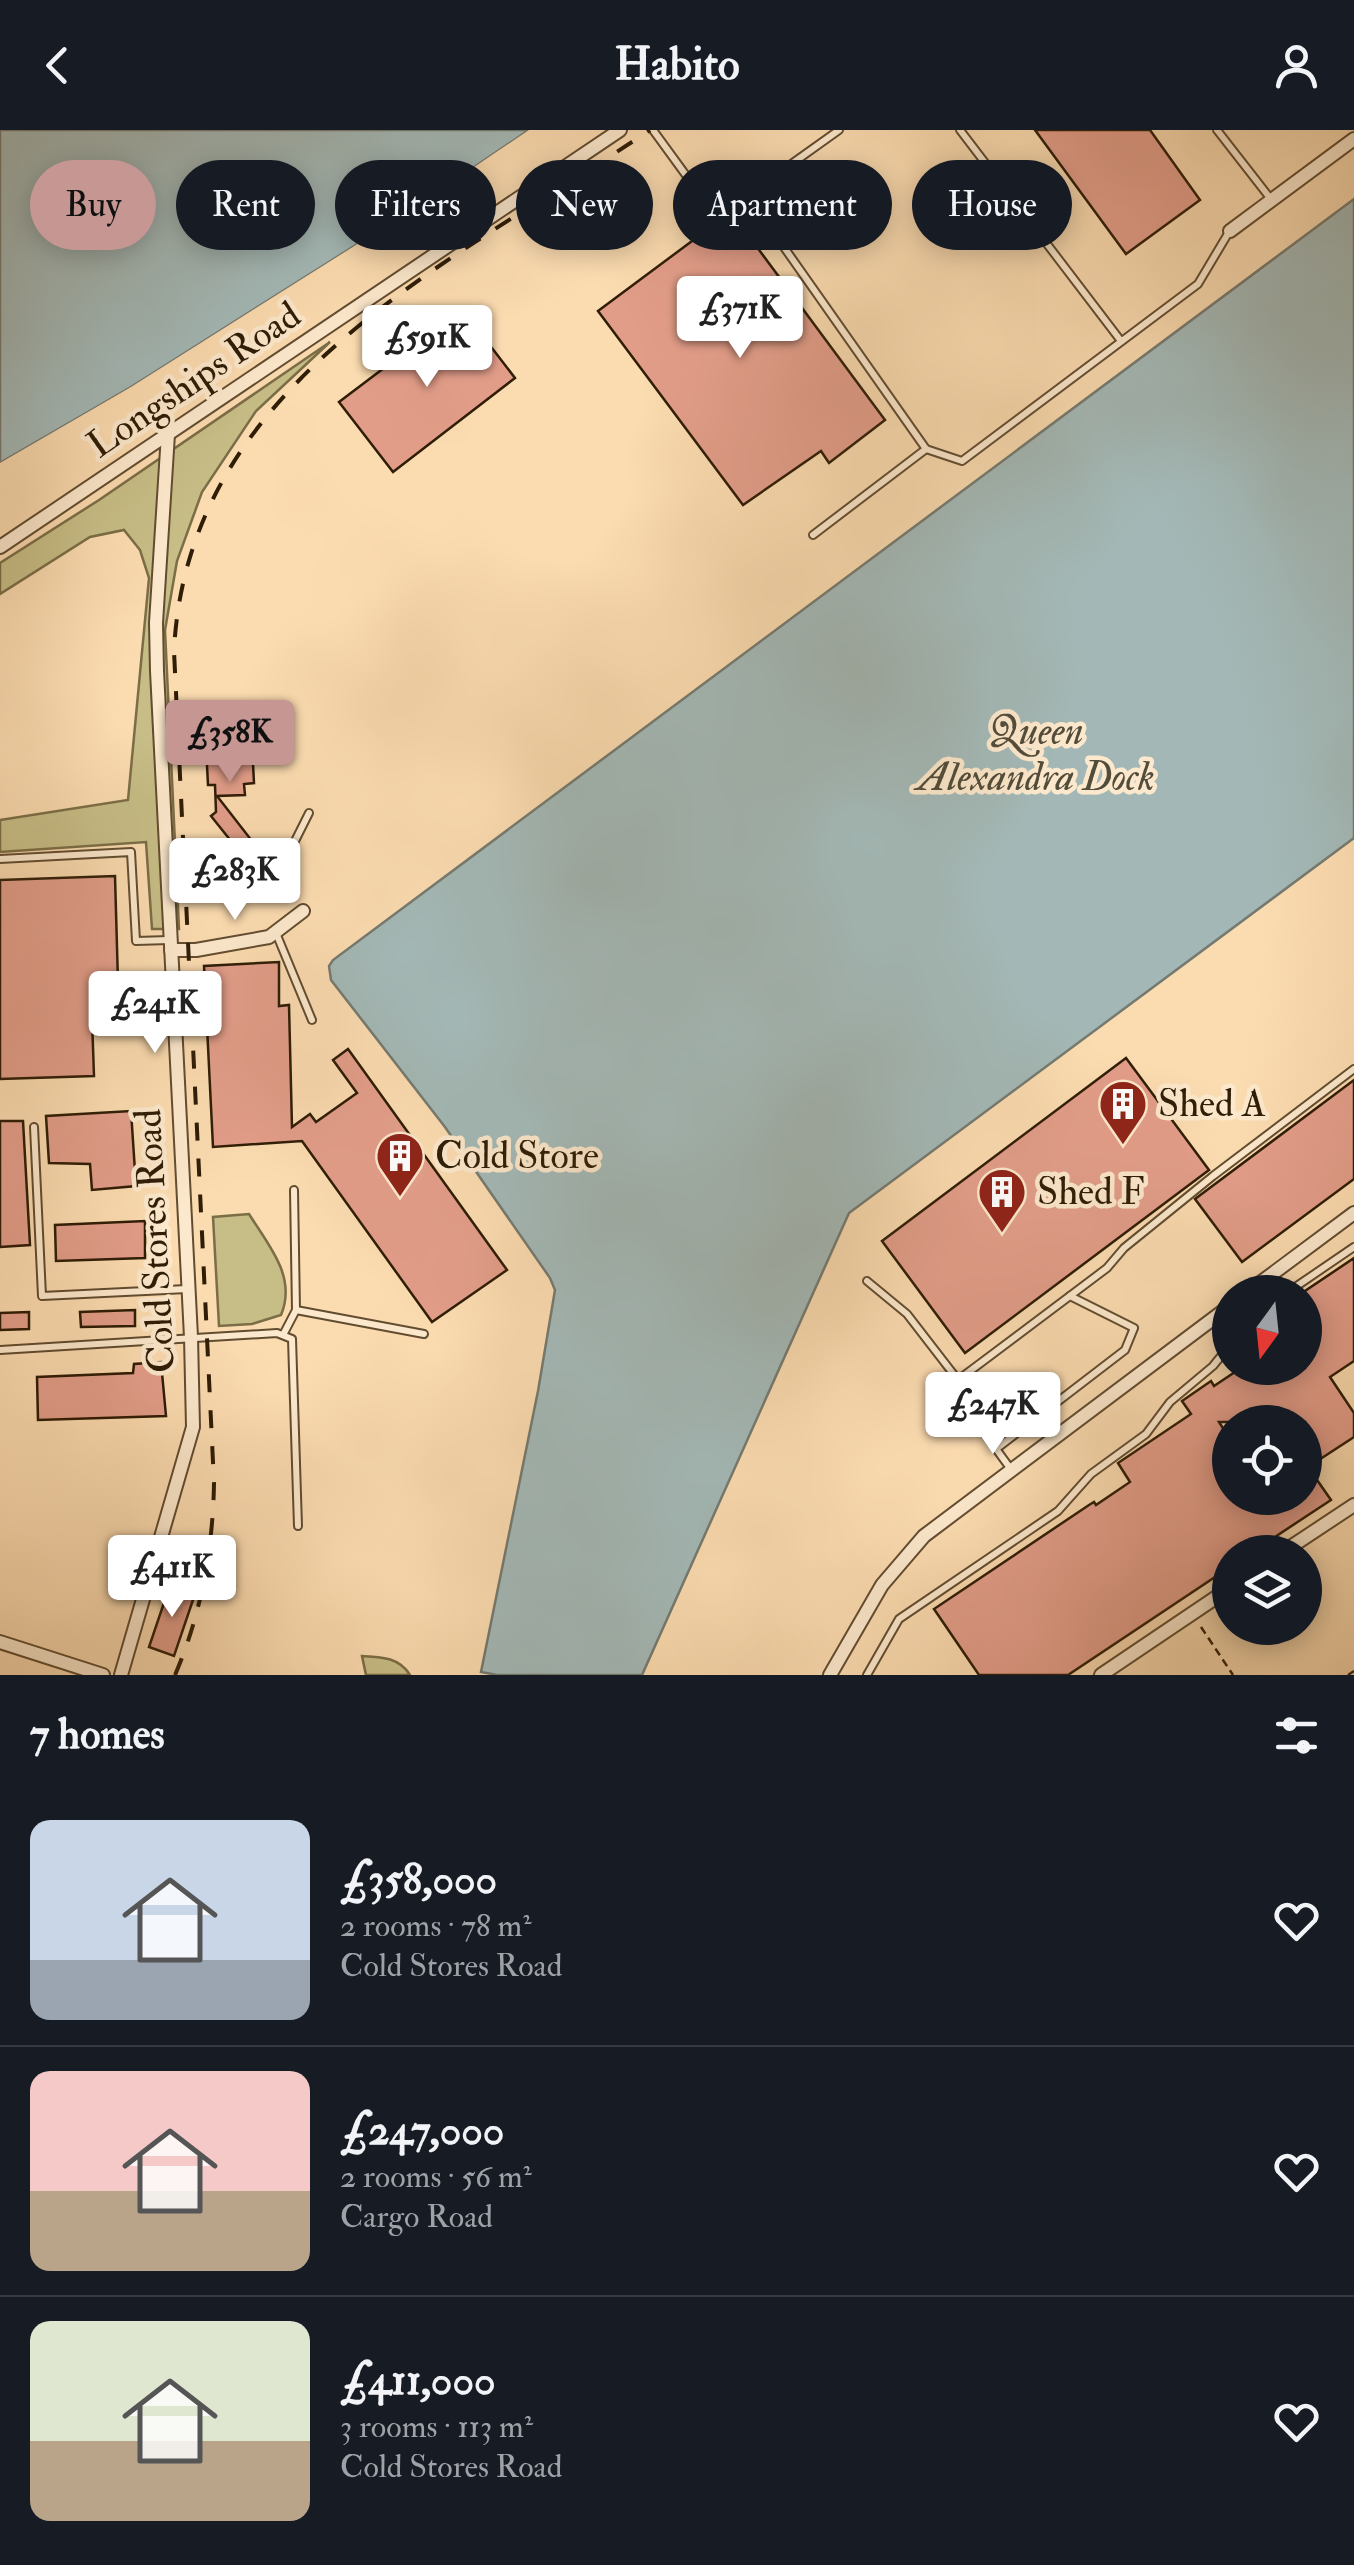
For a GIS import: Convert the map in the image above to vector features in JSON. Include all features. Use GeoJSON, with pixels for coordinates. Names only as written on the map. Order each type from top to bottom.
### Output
{"type":"FeatureCollection","features":[{"type":"Feature","properties":{"kind":"street","name":"Longships Road"},"geometry":{"type":"LineString","coordinates":[[0,547],[620,130]]}},
{"type":"Feature","properties":{"kind":"street"},"geometry":{"type":"LineString","coordinates":[[1230,231],[1354,139]]}},
{"type":"Feature","properties":{"kind":"street","name":"Cold Stores Road"},"geometry":{"type":"LineString","coordinates":[[120,1675],[193,1427],[192,1337],[156,622],[168,434]]}},
{"type":"Feature","properties":{"kind":"street"},"geometry":{"type":"LineString","coordinates":[[171,945],[238,944],[269,936],[303,911]]}},
{"type":"Feature","properties":{"kind":"street"},"geometry":{"type":"LineString","coordinates":[[1271,1275],[1354,1213]]}},
{"type":"Feature","properties":{"kind":"street"},"geometry":{"type":"LineString","coordinates":[[830,1675],[864,1611],[904,1556],[934,1527],[1212,1319]]}},
{"type":"Feature","properties":{"kind":"street"},"geometry":{"type":"LineString","coordinates":[[1309,1535],[1354,1505]]}},
{"type":"Feature","properties":{"kind":"street"},"geometry":{"type":"LineString","coordinates":[[1101,1675],[1212,1600]]}},
{"type":"Feature","properties":{"kind":"street"},"geometry":{"type":"LineString","coordinates":[[0,1642],[103,1675]]}},
{"type":"Feature","properties":{"kind":"lane"},"geometry":{"type":"LineString","coordinates":[[653,130],[675,160]]}},
{"type":"Feature","properties":{"kind":"lane"},"geometry":{"type":"LineString","coordinates":[[797,160],[839,130]]}},
{"type":"Feature","properties":{"kind":"lane"},"geometry":{"type":"LineString","coordinates":[[960,130],[1121,341]]}},
{"type":"Feature","properties":{"kind":"lane"},"geometry":{"type":"LineString","coordinates":[[1217,130],[1271,199]]}},
{"type":"Feature","properties":{"kind":"lane"},"geometry":{"type":"LineString","coordinates":[[785,250],[926,449],[962,460],[1198,284],[1230,231]]}},
{"type":"Feature","properties":{"kind":"lane"},"geometry":{"type":"LineString","coordinates":[[812,536],[926,449]]}},
{"type":"Feature","properties":{"kind":"lane"},"geometry":{"type":"LineString","coordinates":[[273,865],[295,841],[309,813]]}},
{"type":"Feature","properties":{"kind":"lane"},"geometry":{"type":"LineString","coordinates":[[0,859],[131,852],[136,941],[171,945]]}},
{"type":"Feature","properties":{"kind":"lane"},"geometry":{"type":"LineString","coordinates":[[276,932],[312,1020]]}},
{"type":"Feature","properties":{"kind":"lane"},"geometry":{"type":"LineString","coordinates":[[958,1380],[1107,1268],[1124,1248],[1212,1176],[1354,1069]]}},
{"type":"Feature","properties":{"kind":"lane"},"geometry":{"type":"LineString","coordinates":[[34,1127],[42,1296],[188,1289]]}},
{"type":"Feature","properties":{"kind":"lane"},"geometry":{"type":"LineString","coordinates":[[282,1335],[296,1310],[294,1190]]}},
{"type":"Feature","properties":{"kind":"lane"},"geometry":{"type":"LineString","coordinates":[[1313,1275],[1354,1247]]}},
{"type":"Feature","properties":{"kind":"lane"},"geometry":{"type":"LineString","coordinates":[[867,1281],[908,1314],[958,1380],[980,1427],[1011,1469]]}},
{"type":"Feature","properties":{"kind":"lane"},"geometry":{"type":"LineString","coordinates":[[996,1449],[1126,1350],[1134,1328],[1070,1296]]}},
{"type":"Feature","properties":{"kind":"lane"},"geometry":{"type":"LineString","coordinates":[[296,1310],[424,1334]]}},
{"type":"Feature","properties":{"kind":"lane"},"geometry":{"type":"LineString","coordinates":[[0,1350],[192,1337],[282,1335],[292,1339],[298,1526]]}},
{"type":"Feature","properties":{"kind":"lane"},"geometry":{"type":"LineString","coordinates":[[868,1675],[898,1619],[1058,1511],[1091,1474],[1146,1434],[1170,1402],[1212,1367]]}},
{"type":"Feature","properties":{"kind":"path"},"geometry":{"type":"LineString","coordinates":[[1200,1627],[1233,1675]]}},
{"type":"Feature","properties":{"kind":"path"},"geometry":{"type":"LineString","coordinates":[[1348,1675],[1354,1671]]}},
{"type":"Feature","properties":{"kind":"shaded area"},"geometry":{"type":"Polygon","coordinates":[[[330,342],[256,411],[202,492],[177,561],[165,630],[179,929],[152,929],[146,842],[0,852],[0,820],[128,800],[149,578],[140,550],[124,530],[90,537],[0,594],[0,563],[330,342]]]}},
{"type":"Feature","properties":{"kind":"shaded area"},"geometry":{"type":"Polygon","coordinates":[[[249,1214],[278,1262],[286,1288],[285,1301],[281,1315],[252,1324],[219,1326],[213,1217],[249,1214]]]}},
{"type":"Feature","properties":{"kind":"shaded area"},"geometry":{"type":"Polygon","coordinates":[[[362,1656],[395,1661],[410,1675],[366,1675],[362,1656]]]}},
{"type":"Feature","properties":{"kind":"water"},"geometry":{"type":"Polygon","coordinates":[[[0,130],[529,130],[485,160],[335,160],[335,250],[348,250],[131,387],[0,463],[0,130]]]}},
{"type":"Feature","properties":{"kind":"water","name":"Queen Alexandra Dock"},"geometry":{"type":"Polygon","coordinates":[[[1354,199],[1354,838],[849,1213],[642,1675],[481,1672],[555,1290],[445,1127],[331,980],[329,966],[1354,199]]]}},
{"type":"Feature","properties":{"kind":"pier"},"geometry":{"type":"Polygon","coordinates":[[[529,130],[534,130],[494,160],[485,160],[529,130]]]}},
{"type":"Feature","properties":{"kind":"pier"},"geometry":{"type":"Polygon","coordinates":[[[348,250],[357,250],[133,391],[0,468],[0,463],[131,387],[348,250]]]}},
{"type":"Feature","properties":{"kind":"building"},"geometry":{"type":"Polygon","coordinates":[[[1035,130],[1150,130],[1200,200],[1126,254],[1072,180],[1072,160],[1057,160],[1035,130]]]}},
{"type":"Feature","properties":{"kind":"building"},"geometry":{"type":"Polygon","coordinates":[[[680,250],[759,250],[885,420],[829,463],[821,451],[743,505],[598,311],[680,250]]]}},
{"type":"Feature","properties":{"kind":"building"},"geometry":{"type":"Polygon","coordinates":[[[462,309],[515,378],[393,472],[339,402],[462,309]]]}},
{"type":"Feature","properties":{"kind":"building"},"geometry":{"type":"Polygon","coordinates":[[[252,744],[254,783],[244,784],[245,795],[217,796],[252,841],[239,851],[211,816],[216,812],[215,785],[208,785],[206,746],[252,744]]]}},
{"type":"Feature","properties":{"kind":"building"},"geometry":{"type":"Polygon","coordinates":[[[115,876],[119,1018],[92,1018],[94,1076],[0,1079],[0,880],[115,876]]]}},
{"type":"Feature","properties":{"kind":"building","name":"Cold Store"},"geometry":{"type":"Polygon","coordinates":[[[279,962],[279,1006],[289,1005],[292,1127],[310,1114],[316,1122],[357,1093],[333,1060],[348,1049],[507,1270],[432,1322],[302,1141],[213,1147],[204,966],[279,962]]]}},
{"type":"Feature","properties":{"kind":"building","name":"Shed F"},"geometry":{"type":"Polygon","coordinates":[[[1126,1058],[1209,1170],[965,1353],[882,1241],[1126,1058]]]}},
{"type":"Feature","properties":{"kind":"building"},"geometry":{"type":"Polygon","coordinates":[[[1354,1080],[1354,1179],[1242,1262],[1195,1199],[1354,1080]]]}},
{"type":"Feature","properties":{"kind":"building"},"geometry":{"type":"Polygon","coordinates":[[[131,1111],[136,1186],[92,1190],[90,1164],[49,1163],[46,1116],[131,1111]]]}},
{"type":"Feature","properties":{"kind":"building"},"geometry":{"type":"Polygon","coordinates":[[[0,1121],[23,1121],[30,1245],[0,1247],[0,1121]]]}},
{"type":"Feature","properties":{"kind":"building"},"geometry":{"type":"Polygon","coordinates":[[[145,1221],[145,1258],[56,1261],[55,1225],[145,1221]]]}},
{"type":"Feature","properties":{"kind":"building"},"geometry":{"type":"Polygon","coordinates":[[[1354,1258],[1354,1361],[1330,1377],[1354,1413],[1354,1437],[1322,1458],[1322,1405],[1212,1405],[1212,1515],[1308,1515],[1278,1535],[1212,1535],[1212,1579],[1068,1675],[979,1675],[934,1609],[1130,1482],[1118,1463],[1191,1414],[1182,1401],[1211,1381],[1214,1386],[1322,1385],[1322,1280],[1354,1258]]]}},
{"type":"Feature","properties":{"kind":"building"},"geometry":{"type":"Polygon","coordinates":[[[135,1310],[135,1326],[81,1327],[80,1312],[135,1310]]]}},
{"type":"Feature","properties":{"kind":"building"},"geometry":{"type":"Polygon","coordinates":[[[29,1312],[29,1329],[0,1330],[0,1313],[29,1312]]]}},
{"type":"Feature","properties":{"kind":"building"},"geometry":{"type":"Polygon","coordinates":[[[161,1362],[166,1416],[38,1420],[37,1377],[133,1373],[134,1364],[161,1362]]]}},
{"type":"Feature","properties":{"kind":"building"},"geometry":{"type":"Polygon","coordinates":[[[1322,1487],[1331,1500],[1322,1506],[1322,1487]]]}},
{"type":"Feature","properties":{"kind":"building"},"geometry":{"type":"Polygon","coordinates":[[[170,1585],[195,1594],[174,1656],[149,1647],[170,1585]]]}},
{"type":"Feature","properties":{"kind":"railway"},"geometry":{"type":"LineString","coordinates":[[175,1675],[204,1581],[214,1483],[174,651],[190,557],[226,474],[279,402],[343,339],[417,282],[650,130]]}},
{"type":"Feature","properties":{"kind":"place","name":"Shed A"},"geometry":{"type":"Point","coordinates":[1123,1146]}},
{"type":"Feature","properties":{"kind":"place","name":"Cold Store"},"geometry":{"type":"Point","coordinates":[400,1198]}},
{"type":"Feature","properties":{"kind":"place","name":"Shed F"},"geometry":{"type":"Point","coordinates":[1002,1234]}}]}
